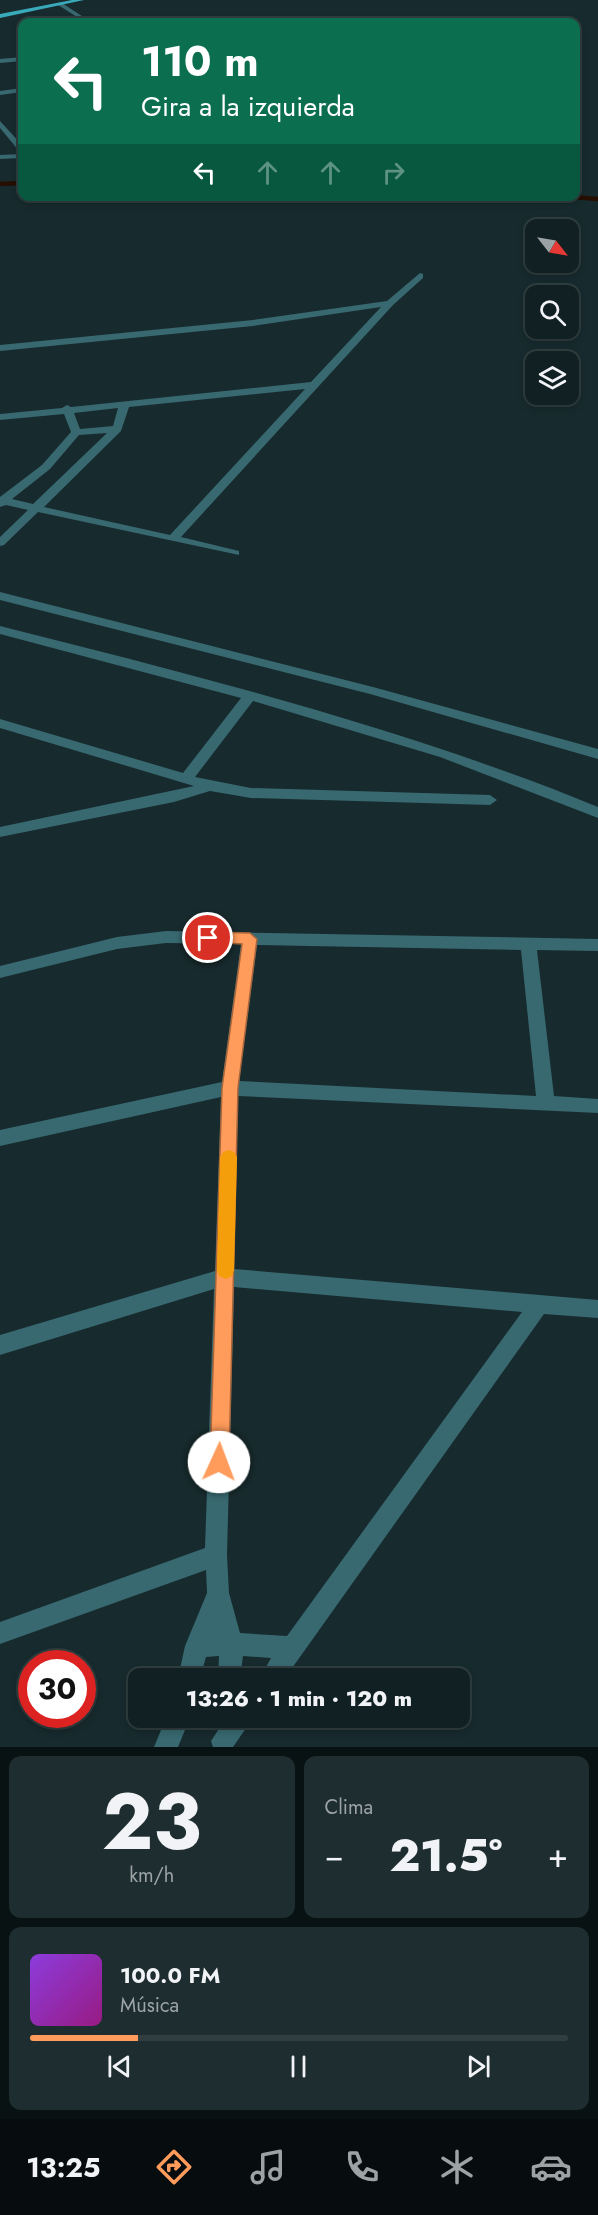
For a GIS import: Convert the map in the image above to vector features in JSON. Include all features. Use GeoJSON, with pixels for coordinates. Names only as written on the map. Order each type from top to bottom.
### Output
{"type":"FeatureCollection","features":[{"type":"Feature","properties":{"kind":"main road"},"geometry":{"type":"LineString","coordinates":[[0,16],[81,0]]}},
{"type":"Feature","properties":{"kind":"street"},"geometry":{"type":"LineString","coordinates":[[60,4],[82,18]]}},
{"type":"Feature","properties":{"kind":"street"},"geometry":{"type":"LineString","coordinates":[[0,62],[18,60]]}},
{"type":"Feature","properties":{"kind":"street"},"geometry":{"type":"LineString","coordinates":[[0,93],[18,91]]}},
{"type":"Feature","properties":{"kind":"street"},"geometry":{"type":"LineString","coordinates":[[0,123],[18,144]]}},
{"type":"Feature","properties":{"kind":"street"},"geometry":{"type":"LineString","coordinates":[[0,157],[18,156]]}},
{"type":"Feature","properties":{"kind":"street"},"geometry":{"type":"LineString","coordinates":[[173,539],[390,303],[420,276]]}},
{"type":"Feature","properties":{"kind":"street"},"geometry":{"type":"LineString","coordinates":[[0,348],[253,323],[390,303]]}},
{"type":"Feature","properties":{"kind":"street"},"geometry":{"type":"LineString","coordinates":[[0,417],[67,408],[316,385]]}},
{"type":"Feature","properties":{"kind":"street"},"geometry":{"type":"LineString","coordinates":[[0,543],[117,429],[122,421],[124,403]]}},
{"type":"Feature","properties":{"kind":"street"},"geometry":{"type":"LineString","coordinates":[[67,408],[76,432]]}},
{"type":"Feature","properties":{"kind":"street"},"geometry":{"type":"LineString","coordinates":[[1,502],[46,467],[76,432],[117,429]]}},
{"type":"Feature","properties":{"kind":"street"},"geometry":{"type":"LineString","coordinates":[[46,467],[78,469]]}},
{"type":"Feature","properties":{"kind":"street"},"geometry":{"type":"LineString","coordinates":[[1,502],[38,508],[235,553]]}},
{"type":"Feature","properties":{"kind":"street"},"geometry":{"type":"LineString","coordinates":[[0,596],[373,691],[598,754]]}},
{"type":"Feature","properties":{"kind":"street"},"geometry":{"type":"LineString","coordinates":[[0,630],[125,666],[250,696],[353,725],[503,773],[598,813]]}},
{"type":"Feature","properties":{"kind":"street"},"geometry":{"type":"LineString","coordinates":[[186,779],[250,696]]}},
{"type":"Feature","properties":{"kind":"street"},"geometry":{"type":"LineString","coordinates":[[0,723],[210,786],[251,793],[489,800]]}},
{"type":"Feature","properties":{"kind":"street"},"geometry":{"type":"LineString","coordinates":[[0,832],[174,797],[210,786]]}},
{"type":"Feature","properties":{"kind":"street"},"geometry":{"type":"LineString","coordinates":[[0,972],[136,941],[166,937],[598,945]]}},
{"type":"Feature","properties":{"kind":"street"},"geometry":{"type":"LineString","coordinates":[[230,1668],[232,1644],[218,1593],[216,1555],[230,1088],[250,939]]}},
{"type":"Feature","properties":{"kind":"street"},"geometry":{"type":"LineString","coordinates":[[528,943],[546,1105]]}},
{"type":"Feature","properties":{"kind":"street"},"geometry":{"type":"LineString","coordinates":[[0,1138],[230,1088],[598,1106]]}},
{"type":"Feature","properties":{"kind":"street"},"geometry":{"type":"LineString","coordinates":[[0,1346],[225,1277],[538,1306],[598,1309]]}},
{"type":"Feature","properties":{"kind":"street"},"geometry":{"type":"LineString","coordinates":[[279,1668],[538,1306]]}},
{"type":"Feature","properties":{"kind":"street"},"geometry":{"type":"LineString","coordinates":[[0,1633],[216,1555]]}},
{"type":"Feature","properties":{"kind":"street"},"geometry":{"type":"LineString","coordinates":[[192,1668],[197,1646],[218,1593]]}},
{"type":"Feature","properties":{"kind":"street"},"geometry":{"type":"LineString","coordinates":[[197,1646],[232,1644],[294,1648]]}},
{"type":"Feature","properties":{"kind":"street"},"geometry":{"type":"LineString","coordinates":[[166,1747],[174,1728]]}},
{"type":"Feature","properties":{"kind":"street"},"geometry":{"type":"LineString","coordinates":[[223,1744],[224,1728]]}},
{"type":"Feature","properties":{"kind":"street"},"geometry":{"type":"LineString","coordinates":[[223,1744],[234,1728]]}},
{"type":"Feature","properties":{"kind":"waterway"},"geometry":{"type":"LineString","coordinates":[[0,184],[18,183]]}},
{"type":"Feature","properties":{"kind":"waterway"},"geometry":{"type":"LineString","coordinates":[[580,198],[598,199]]}},
{"type":"Feature","properties":{"kind":"slow traffic"},"geometry":{"type":"LineString","coordinates":[[226,1270],[229,1157]]}},
{"type":"Feature","properties":{"kind":"route"},"geometry":{"type":"LineString","coordinates":[[208,938],[250,939],[230,1088],[219,1462]]}}]}
